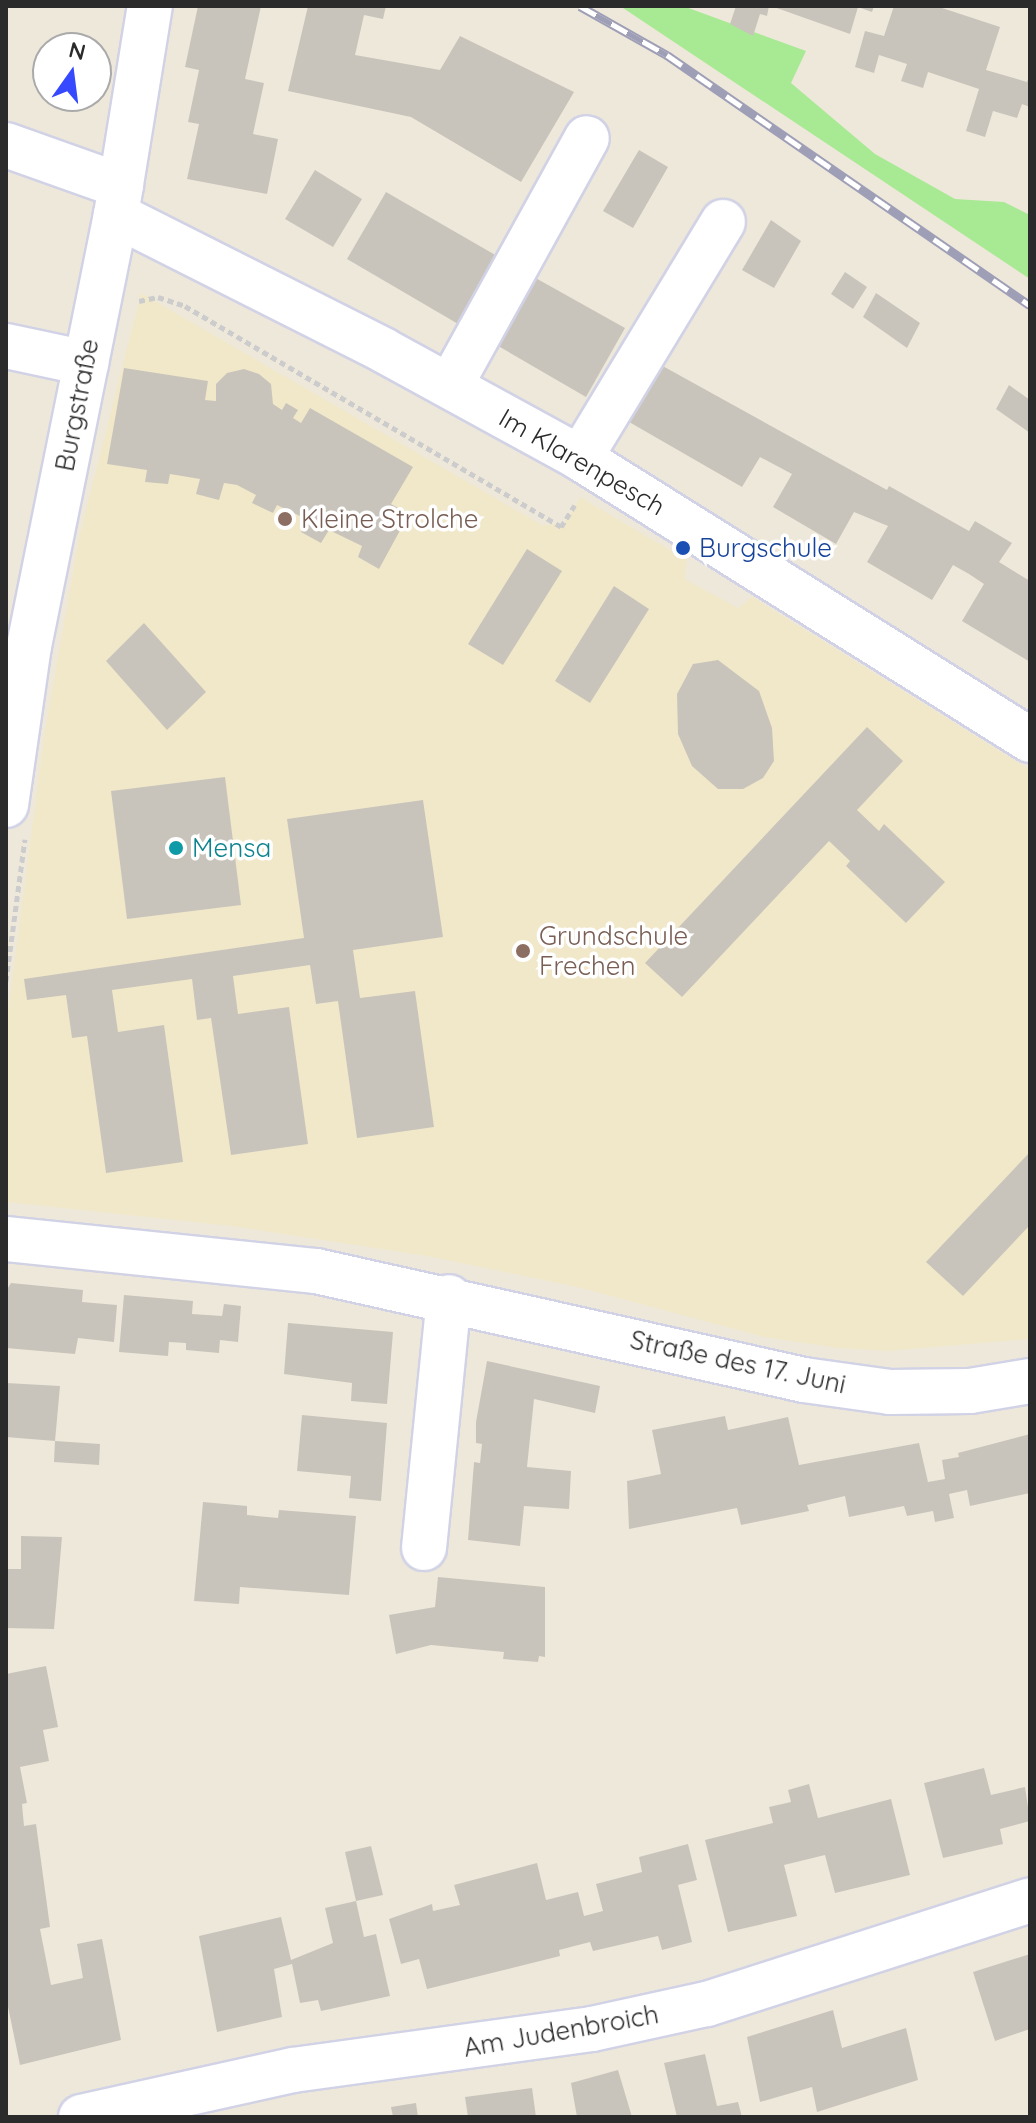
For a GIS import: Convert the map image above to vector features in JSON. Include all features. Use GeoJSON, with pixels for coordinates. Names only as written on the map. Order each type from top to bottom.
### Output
{"type":"FeatureCollection","features":[{"type":"Feature","properties":{"kind":"street","name":"Burgstraße"},"geometry":{"type":"LineString","coordinates":[[16,816],[29,646],[118,201],[150,6]]}},
{"type":"Feature","properties":{"kind":"street"},"geometry":{"type":"LineString","coordinates":[[450,386],[587,138]]}},
{"type":"Feature","properties":{"kind":"street","name":"Im Klarenpesch"},"geometry":{"type":"LineString","coordinates":[[6,145],[118,201],[450,386],[581,476],[1030,740]]}},
{"type":"Feature","properties":{"kind":"street"},"geometry":{"type":"LineString","coordinates":[[581,476],[723,222]]}},
{"type":"Feature","properties":{"kind":"street"},"geometry":{"type":"LineString","coordinates":[[6,346],[86,363]]}},
{"type":"Feature","properties":{"kind":"street","name":"Straße des 17. Juni"},"geometry":{"type":"LineString","coordinates":[[6,1239],[316,1271],[449,1297],[804,1380],[890,1392],[970,1391],[1030,1381]]}},
{"type":"Feature","properties":{"kind":"street"},"geometry":{"type":"LineString","coordinates":[[424,1548],[449,1297]]}},
{"type":"Feature","properties":{"kind":"street","name":"Am Judenbroich"},"geometry":{"type":"LineString","coordinates":[[81,2117],[293,2070],[592,2029],[707,2004],[1030,1900]]}},
{"type":"Feature","properties":{"kind":"path"},"geometry":{"type":"LineString","coordinates":[[133,308],[158,297],[185,306],[561,527],[581,476]]}},
{"type":"Feature","properties":{"kind":"path"},"geometry":{"type":"LineString","coordinates":[[6,981],[16,816]]}},
{"type":"Feature","properties":{"kind":"shaded area","name":"Grundschule Frechen"},"geometry":{"type":"Polygon","coordinates":[[[141,293],[542,525],[565,523],[580,497],[687,560],[685,579],[738,608],[752,597],[1030,770],[1030,1339],[888,1351],[837,1348],[764,1337],[577,1287],[427,1256],[231,1226],[6,1202],[6,1026],[45,730],[79,538],[141,293]]]}},
{"type":"Feature","properties":{"kind":"green space"},"geometry":{"type":"Polygon","coordinates":[[[620,6],[683,6],[806,51],[791,83],[875,154],[955,199],[1004,202],[1030,215],[1030,279],[620,6]]]}},
{"type":"Feature","properties":{"kind":"building"},"geometry":{"type":"Polygon","coordinates":[[[198,6],[261,6],[245,79],[264,83],[253,134],[278,139],[267,194],[187,179],[199,124],[188,122],[199,70],[185,67],[198,6]]]}},
{"type":"Feature","properties":{"kind":"building"},"geometry":{"type":"Polygon","coordinates":[[[308,6],[386,6],[383,19],[364,15],[355,55],[440,70],[460,36],[574,92],[521,182],[411,117],[288,91],[308,6]]]}},
{"type":"Feature","properties":{"kind":"building"},"geometry":{"type":"Polygon","coordinates":[[[736,6],[769,6],[767,16],[760,14],[753,36],[730,24],[736,6]]]}},
{"type":"Feature","properties":{"kind":"building"},"geometry":{"type":"Polygon","coordinates":[[[771,6],[874,6],[872,12],[858,7],[850,34],[771,6]]]}},
{"type":"Feature","properties":{"kind":"building"},"geometry":{"type":"Polygon","coordinates":[[[894,6],[936,6],[1000,27],[986,70],[1027,82],[1030,74],[1030,107],[1022,104],[1017,118],[993,111],[985,137],[966,131],[979,89],[928,72],[923,88],[901,81],[907,64],[879,55],[874,73],[855,67],[865,31],[884,36],[894,6]]]}},
{"type":"Feature","properties":{"kind":"building"},"geometry":{"type":"Polygon","coordinates":[[[639,150],[668,167],[633,228],[603,211],[639,150]]]}},
{"type":"Feature","properties":{"kind":"building"},"geometry":{"type":"Polygon","coordinates":[[[315,170],[362,199],[333,247],[285,219],[315,170]]]}},
{"type":"Feature","properties":{"kind":"building"},"geometry":{"type":"Polygon","coordinates":[[[386,192],[504,260],[465,328],[347,259],[386,192]]]}},
{"type":"Feature","properties":{"kind":"building"},"geometry":{"type":"Polygon","coordinates":[[[771,220],[801,241],[774,288],[742,270],[771,220]]]}},
{"type":"Feature","properties":{"kind":"building"},"geometry":{"type":"Polygon","coordinates":[[[845,272],[867,287],[853,309],[831,294],[845,272]]]}},
{"type":"Feature","properties":{"kind":"building"},"geometry":{"type":"Polygon","coordinates":[[[532,276],[625,328],[586,397],[493,343],[532,276]]]}},
{"type":"Feature","properties":{"kind":"building"},"geometry":{"type":"Polygon","coordinates":[[[876,293],[920,323],[907,348],[863,317],[876,293]]]}},
{"type":"Feature","properties":{"kind":"building"},"geometry":{"type":"Polygon","coordinates":[[[650,359],[887,490],[889,486],[969,531],[975,521],[1012,543],[999,562],[1030,581],[1030,662],[962,621],[984,584],[969,574],[953,565],[932,600],[867,562],[888,526],[854,512],[836,544],[773,507],[792,474],[760,457],[742,487],[617,415],[650,359]]]}},
{"type":"Feature","properties":{"kind":"building"},"geometry":{"type":"Polygon","coordinates":[[[124,368],[208,381],[205,400],[216,401],[216,384],[227,373],[244,369],[259,374],[271,384],[273,404],[282,410],[286,403],[298,410],[293,418],[301,423],[310,408],[413,467],[391,504],[409,514],[379,569],[358,557],[362,546],[329,530],[321,543],[301,532],[308,520],[277,505],[273,513],[252,503],[256,495],[237,485],[224,483],[219,500],[196,494],[200,479],[170,474],[168,484],[145,482],[147,470],[107,464],[124,368]]]}},
{"type":"Feature","properties":{"kind":"building"},"geometry":{"type":"Polygon","coordinates":[[[1009,385],[1030,400],[1030,433],[996,409],[1009,385]]]}},
{"type":"Feature","properties":{"kind":"building"},"geometry":{"type":"Polygon","coordinates":[[[527,549],[562,571],[503,665],[468,644],[527,549]]]}},
{"type":"Feature","properties":{"kind":"building"},"geometry":{"type":"Polygon","coordinates":[[[614,586],[649,609],[590,703],[555,681],[614,586]]]}},
{"type":"Feature","properties":{"kind":"building"},"geometry":{"type":"Polygon","coordinates":[[[144,623],[206,692],[167,730],[106,661],[144,623]]]}},
{"type":"Feature","properties":{"kind":"building"},"geometry":{"type":"Polygon","coordinates":[[[718,660],[759,691],[772,728],[774,761],[763,778],[743,789],[718,789],[692,766],[678,734],[677,694],[693,664],[718,660]]]}},
{"type":"Feature","properties":{"kind":"building"},"geometry":{"type":"Polygon","coordinates":[[[867,727],[903,761],[857,810],[879,831],[884,824],[945,882],[906,923],[846,866],[850,861],[829,841],[682,997],[645,963],[867,727]]]}},
{"type":"Feature","properties":{"kind":"building","name":"Mensa"},"geometry":{"type":"Polygon","coordinates":[[[225,777],[241,905],[127,919],[111,791],[225,777]]]}},
{"type":"Feature","properties":{"kind":"building"},"geometry":{"type":"Polygon","coordinates":[[[423,800],[443,937],[353,950],[360,998],[415,991],[434,1127],[357,1138],[338,1001],[316,1004],[310,965],[233,976],[238,1014],[289,1007],[308,1144],[231,1155],[211,1018],[197,1020],[192,979],[112,990],[118,1032],[164,1025],[183,1162],[106,1173],[87,1036],[72,1038],[66,995],[27,1000],[24,979],[304,938],[287,819],[423,800]]]}},
{"type":"Feature","properties":{"kind":"building"},"geometry":{"type":"Polygon","coordinates":[[[1030,1152],[1030,1225],[963,1296],[926,1262],[1030,1152]]]}},
{"type":"Feature","properties":{"kind":"building"},"geometry":{"type":"Polygon","coordinates":[[[11,1283],[83,1290],[82,1302],[117,1305],[114,1342],[78,1338],[75,1354],[6,1348],[6,1291],[11,1283]]]}},
{"type":"Feature","properties":{"kind":"building"},"geometry":{"type":"Polygon","coordinates":[[[124,1295],[193,1301],[192,1314],[222,1316],[224,1304],[241,1306],[238,1342],[220,1340],[219,1353],[186,1350],[186,1343],[169,1342],[168,1356],[119,1352],[124,1295]]]}},
{"type":"Feature","properties":{"kind":"building"},"geometry":{"type":"Polygon","coordinates":[[[288,1323],[393,1332],[387,1404],[351,1401],[352,1383],[284,1374],[288,1323]]]}},
{"type":"Feature","properties":{"kind":"building"},"geometry":{"type":"Polygon","coordinates":[[[487,1361],[600,1386],[595,1413],[534,1399],[527,1467],[571,1471],[569,1509],[524,1506],[520,1546],[468,1540],[474,1462],[480,1463],[482,1444],[476,1443],[476,1422],[487,1361]]]}},
{"type":"Feature","properties":{"kind":"building"},"geometry":{"type":"Polygon","coordinates":[[[6,1383],[60,1386],[55,1441],[6,1437],[6,1383]]]}},
{"type":"Feature","properties":{"kind":"building"},"geometry":{"type":"Polygon","coordinates":[[[302,1415],[387,1423],[381,1501],[349,1498],[351,1476],[297,1471],[302,1415]]]}},
{"type":"Feature","properties":{"kind":"building"},"geometry":{"type":"Polygon","coordinates":[[[725,1416],[728,1430],[788,1417],[799,1465],[919,1443],[928,1482],[945,1479],[942,1460],[1030,1434],[1030,1493],[970,1506],[967,1490],[949,1494],[954,1518],[935,1522],[933,1511],[907,1516],[904,1506],[849,1517],[845,1496],[807,1505],[809,1511],[741,1525],[737,1508],[629,1529],[627,1481],[661,1474],[652,1430],[725,1416]]]}},
{"type":"Feature","properties":{"kind":"building"},"geometry":{"type":"Polygon","coordinates":[[[55,1441],[100,1444],[99,1465],[54,1462],[55,1441]]]}},
{"type":"Feature","properties":{"kind":"building"},"geometry":{"type":"Polygon","coordinates":[[[203,1502],[247,1506],[247,1515],[278,1518],[279,1510],[356,1516],[349,1595],[240,1587],[239,1604],[194,1601],[203,1502]]]}},
{"type":"Feature","properties":{"kind":"building"},"geometry":{"type":"Polygon","coordinates":[[[21,1536],[62,1537],[54,1629],[6,1628],[6,1569],[21,1569],[21,1536]]]}},
{"type":"Feature","properties":{"kind":"building"},"geometry":{"type":"Polygon","coordinates":[[[438,1577],[545,1587],[545,1657],[539,1656],[538,1662],[503,1659],[504,1652],[431,1645],[396,1654],[389,1615],[435,1607],[438,1577]]]}},
{"type":"Feature","properties":{"kind":"building"},"geometry":{"type":"Polygon","coordinates":[[[46,1666],[58,1727],[43,1730],[49,1761],[20,1767],[27,1803],[22,1804],[24,1826],[36,1824],[50,1927],[40,1929],[51,1985],[83,1978],[77,1944],[102,1939],[121,2040],[20,2065],[6,1997],[6,1674],[46,1666]]]}},
{"type":"Feature","properties":{"kind":"building"},"geometry":{"type":"Polygon","coordinates":[[[984,1768],[991,1795],[1025,1787],[1030,1821],[1000,1829],[1003,1844],[943,1858],[924,1783],[984,1768]]]}},
{"type":"Feature","properties":{"kind":"building"},"geometry":{"type":"Polygon","coordinates":[[[809,1784],[818,1818],[891,1799],[910,1875],[835,1893],[825,1855],[784,1865],[797,1916],[728,1932],[705,1840],[773,1823],[769,1807],[791,1802],[788,1790],[809,1784]]]}},
{"type":"Feature","properties":{"kind":"building"},"geometry":{"type":"Polygon","coordinates":[[[688,1844],[697,1880],[678,1885],[692,1942],[662,1950],[658,1936],[593,1951],[590,1942],[559,1950],[560,1956],[427,1989],[419,1959],[401,1964],[389,1919],[432,1904],[433,1911],[460,1905],[454,1885],[537,1863],[546,1900],[578,1892],[584,1916],[603,1911],[596,1884],[642,1872],[639,1857],[688,1844]]]}},
{"type":"Feature","properties":{"kind":"building"},"geometry":{"type":"Polygon","coordinates":[[[371,1846],[383,1895],[356,1901],[345,1852],[371,1846]]]}},
{"type":"Feature","properties":{"kind":"building"},"geometry":{"type":"Polygon","coordinates":[[[356,1901],[364,1937],[376,1934],[390,1996],[321,2011],[318,2000],[300,2003],[292,1964],[274,1969],[282,2017],[217,2032],[199,1936],[281,1917],[291,1960],[333,1943],[325,1908],[356,1901]]]}},
{"type":"Feature","properties":{"kind":"building"},"geometry":{"type":"Polygon","coordinates":[[[1030,1954],[1030,2029],[995,2041],[973,1972],[1030,1954]]]}},
{"type":"Feature","properties":{"kind":"building"},"geometry":{"type":"Polygon","coordinates":[[[833,2010],[842,2048],[906,2028],[918,2080],[817,2112],[812,2087],[760,2102],[747,2037],[833,2010]]]}},
{"type":"Feature","properties":{"kind":"building"},"geometry":{"type":"Polygon","coordinates":[[[705,2054],[717,2106],[738,2102],[742,2117],[677,2117],[664,2063],[705,2054]]]}},
{"type":"Feature","properties":{"kind":"building"},"geometry":{"type":"Polygon","coordinates":[[[618,2070],[632,2117],[577,2117],[571,2083],[618,2070]]]}},
{"type":"Feature","properties":{"kind":"building"},"geometry":{"type":"Polygon","coordinates":[[[532,2088],[536,2117],[468,2117],[465,2097],[532,2088]]]}},
{"type":"Feature","properties":{"kind":"building"},"geometry":{"type":"Polygon","coordinates":[[[416,2103],[418,2117],[393,2117],[391,2107],[416,2103]]]}},
{"type":"Feature","properties":{"kind":"railway"},"geometry":{"type":"LineString","coordinates":[[580,6],[667,55],[1030,305]]}},
{"type":"Feature","properties":{"kind":"place","name":"Kleine Strolche"},"geometry":{"type":"Point","coordinates":[285,519]}},
{"type":"Feature","properties":{"kind":"place","name":"Burgschule"},"geometry":{"type":"Point","coordinates":[683,548]}},
{"type":"Feature","properties":{"kind":"place","name":"Mensa"},"geometry":{"type":"Point","coordinates":[176,848]}},
{"type":"Feature","properties":{"kind":"place","name":"Grundschule Frechen"},"geometry":{"type":"Point","coordinates":[523,951]}}]}
